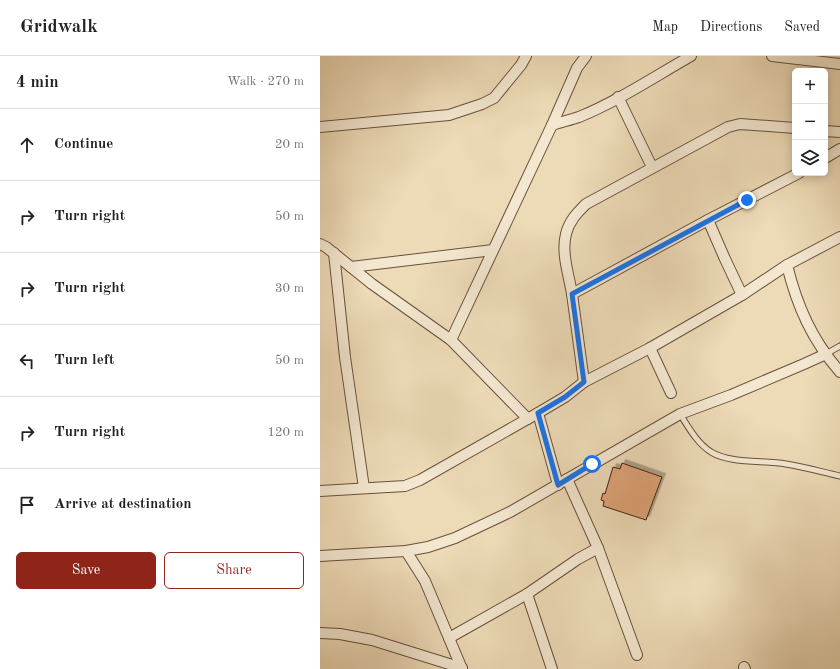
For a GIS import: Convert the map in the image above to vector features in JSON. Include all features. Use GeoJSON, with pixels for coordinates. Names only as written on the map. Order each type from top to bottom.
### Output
{"type":"FeatureCollection","features":[{"type":"Feature","properties":{"kind":"street"},"geometry":{"type":"LineString","coordinates":[[320,128],[442,116],[469,109],[494,98],[521,65],[526,56]]}},
{"type":"Feature","properties":{"kind":"street"},"geometry":{"type":"LineString","coordinates":[[451,340],[552,125],[577,68],[586,56]]}},
{"type":"Feature","properties":{"kind":"street"},"geometry":{"type":"LineString","coordinates":[[552,125],[578,117],[618,97],[691,56]]}},
{"type":"Feature","properties":{"kind":"street"},"geometry":{"type":"LineString","coordinates":[[772,56],[840,64]]}},
{"type":"Feature","properties":{"kind":"street"},"geometry":{"type":"LineString","coordinates":[[618,97],[652,167]]}},
{"type":"Feature","properties":{"kind":"street"},"geometry":{"type":"LineString","coordinates":[[584,382],[572,294],[564,250],[565,235],[569,224],[575,215],[586,204],[728,127],[740,124],[792,128]]}},
{"type":"Feature","properties":{"kind":"street"},"geometry":{"type":"LineString","coordinates":[[828,131],[840,132]]}},
{"type":"Feature","properties":{"kind":"street"},"geometry":{"type":"LineString","coordinates":[[828,156],[840,149]]}},
{"type":"Feature","properties":{"kind":"street"},"geometry":{"type":"LineString","coordinates":[[572,294],[708,220],[793,176]]}},
{"type":"Feature","properties":{"kind":"street"},"geometry":{"type":"LineString","coordinates":[[708,220],[742,295]]}},
{"type":"Feature","properties":{"kind":"street"},"geometry":{"type":"LineString","coordinates":[[320,491],[405,486],[420,480],[565,397],[584,382],[650,348],[742,295],[787,265],[840,237]]}},
{"type":"Feature","properties":{"kind":"street"},"geometry":{"type":"LineString","coordinates":[[320,244],[334,253],[372,284],[451,340],[528,419]]}},
{"type":"Feature","properties":{"kind":"street"},"geometry":{"type":"LineString","coordinates":[[351,267],[493,250]]}},
{"type":"Feature","properties":{"kind":"street"},"geometry":{"type":"LineString","coordinates":[[334,253],[345,357],[364,488]]}},
{"type":"Feature","properties":{"kind":"street"},"geometry":{"type":"LineString","coordinates":[[787,265],[792,287],[805,321],[826,354],[840,372]]}},
{"type":"Feature","properties":{"kind":"street"},"geometry":{"type":"LineString","coordinates":[[650,348],[671,394]]}},
{"type":"Feature","properties":{"kind":"street"},"geometry":{"type":"LineString","coordinates":[[320,556],[406,551],[428,547],[462,536],[510,512],[680,414],[738,392],[826,354]]}},
{"type":"Feature","properties":{"kind":"street"},"geometry":{"type":"LineString","coordinates":[[538,413],[558,485]]}},
{"type":"Feature","properties":{"kind":"street"},"geometry":{"type":"LineString","coordinates":[[567,479],[598,548],[637,655]]}},
{"type":"Feature","properties":{"kind":"street"},"geometry":{"type":"LineString","coordinates":[[449,638],[527,594],[578,559],[598,548]]}},
{"type":"Feature","properties":{"kind":"street"},"geometry":{"type":"LineString","coordinates":[[406,551],[425,580],[462,669]]}},
{"type":"Feature","properties":{"kind":"street"},"geometry":{"type":"LineString","coordinates":[[527,594],[552,669]]}},
{"type":"Feature","properties":{"kind":"street"},"geometry":{"type":"LineString","coordinates":[[320,634],[340,634],[372,640],[462,669]]}},
{"type":"Feature","properties":{"kind":"lane"},"geometry":{"type":"LineString","coordinates":[[826,354],[840,346]]}},
{"type":"Feature","properties":{"kind":"lane"},"geometry":{"type":"LineString","coordinates":[[680,414],[699,442],[711,452],[724,458],[807,467],[840,476]]}},
{"type":"Feature","properties":{"kind":"building"},"geometry":{"type":"Polygon","coordinates":[[[622,463],[662,477],[646,520],[603,506],[604,501],[601,500],[603,493],[605,494],[613,467],[620,469],[622,463]]]}},
{"type":"Feature","properties":{"kind":"route"},"geometry":{"type":"LineString","coordinates":[[592,464],[558,485],[538,413],[565,397],[584,382],[572,294],[747,200]]}}]}
